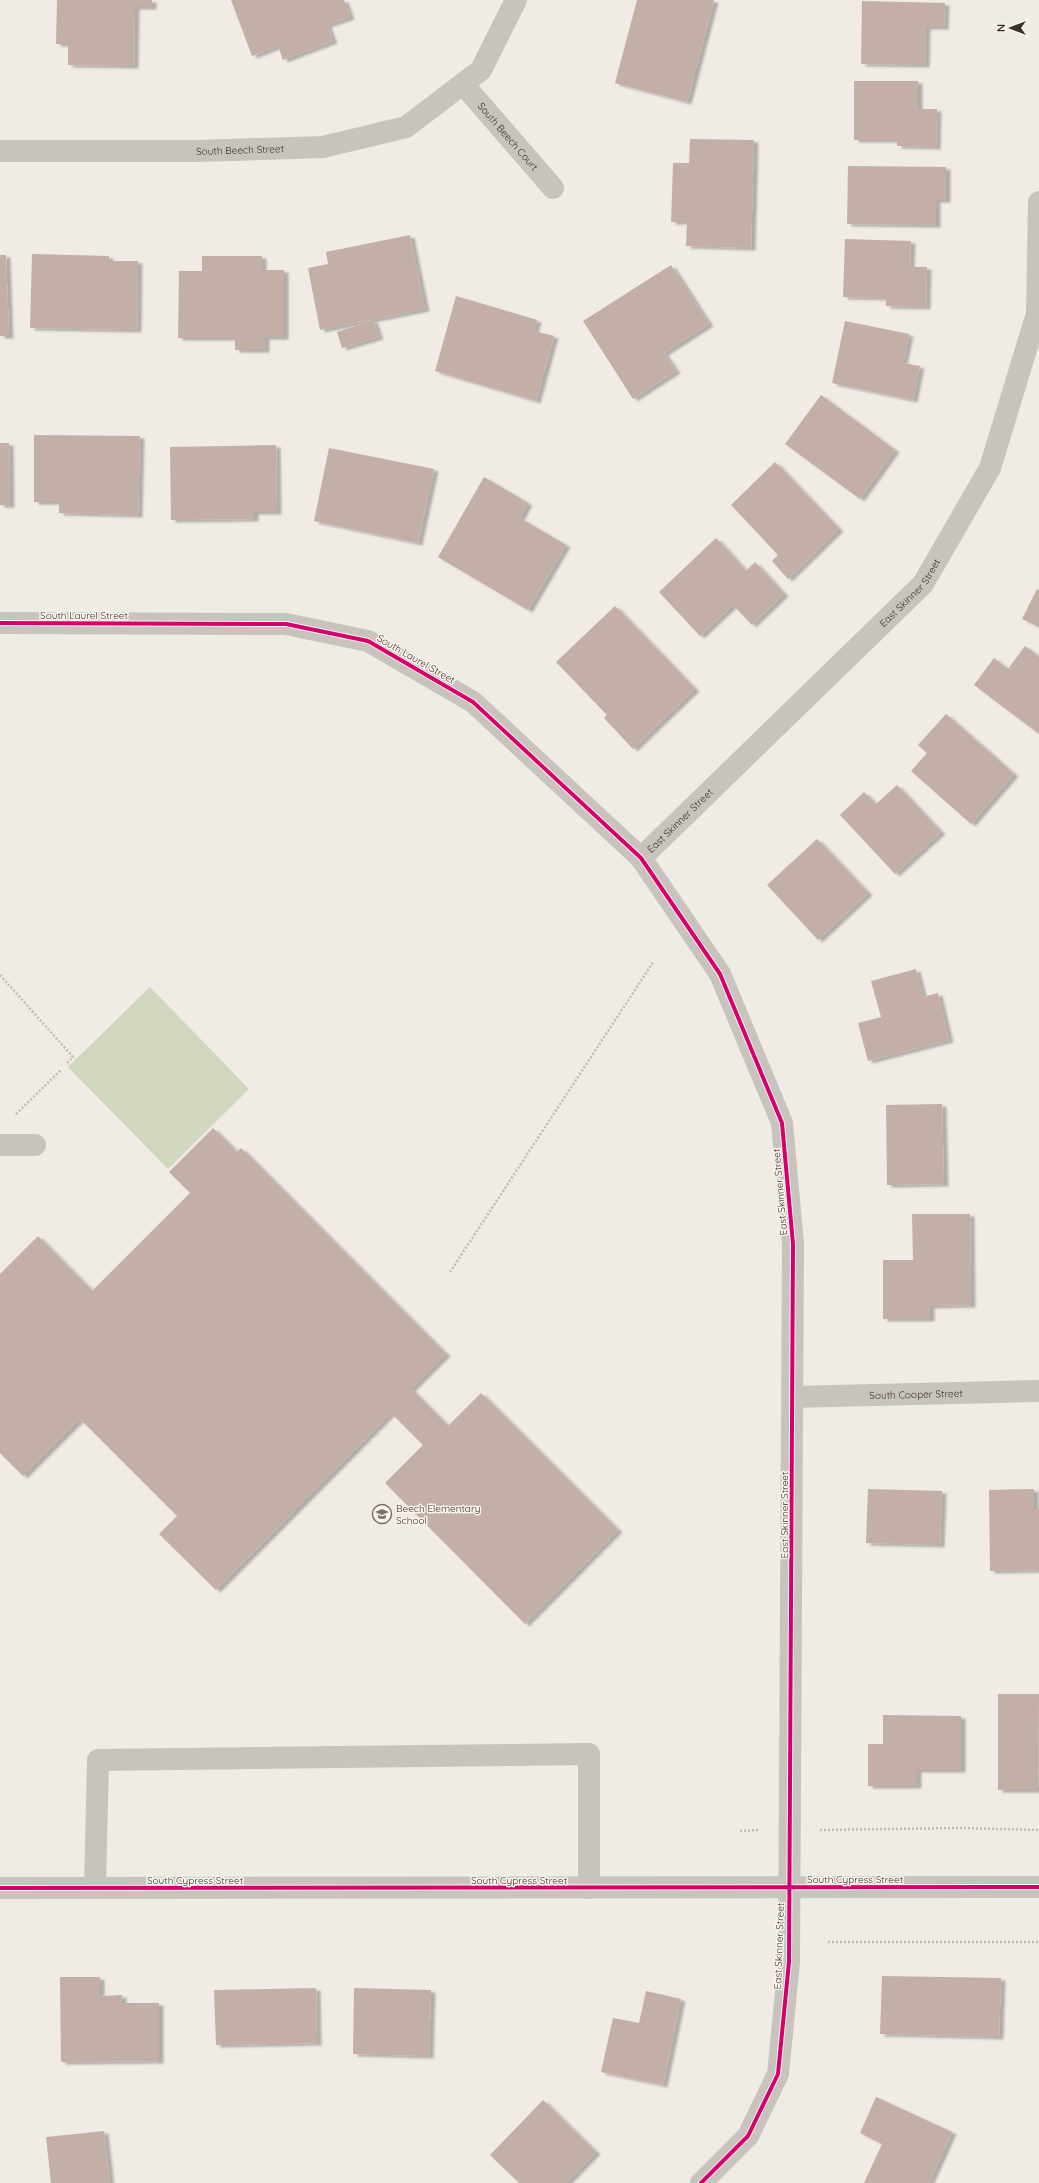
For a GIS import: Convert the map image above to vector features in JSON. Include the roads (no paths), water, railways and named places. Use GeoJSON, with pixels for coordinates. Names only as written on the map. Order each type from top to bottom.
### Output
{"type":"FeatureCollection","features":[{"type":"Feature","properties":{"kind":"street","name":"South Beech Street"},"geometry":{"type":"LineString","coordinates":[[0,151],[197,150],[323,147],[406,126],[481,70],[516,0]]}},
{"type":"Feature","properties":{"kind":"street","name":"South Beech Court"},"geometry":{"type":"LineString","coordinates":[[463,84],[553,188]]}},
{"type":"Feature","properties":{"kind":"street","name":"East Skinner Street"},"geometry":{"type":"LineString","coordinates":[[701,2183],[748,2136],[778,2074],[789,1962],[793,1244],[782,1123],[720,974],[641,858],[923,584],[990,468],[1034,343],[1037,314],[1039,202]]}},
{"type":"Feature","properties":{"kind":"street","name":"South Laurel Street"},"geometry":{"type":"LineString","coordinates":[[0,623],[286,624],[368,641],[473,702],[641,858]]}},
{"type":"Feature","properties":{"kind":"street"},"geometry":{"type":"LineString","coordinates":[[0,1145],[35,1145]]}},
{"type":"Feature","properties":{"kind":"street","name":"South Cooper Street"},"geometry":{"type":"LineString","coordinates":[[792,1397],[1039,1392]]}},
{"type":"Feature","properties":{"kind":"street"},"geometry":{"type":"LineString","coordinates":[[95,1888],[98,1760],[589,1754],[589,1888]]}},
{"type":"Feature","properties":{"kind":"street","name":"South Cypress Street"},"geometry":{"type":"LineString","coordinates":[[0,1888],[1039,1887]]}},
{"type":"Feature","properties":{"kind":"place","name":"Beech Elementary School"},"geometry":{"type":"Point","coordinates":[382,1514]}}]}
